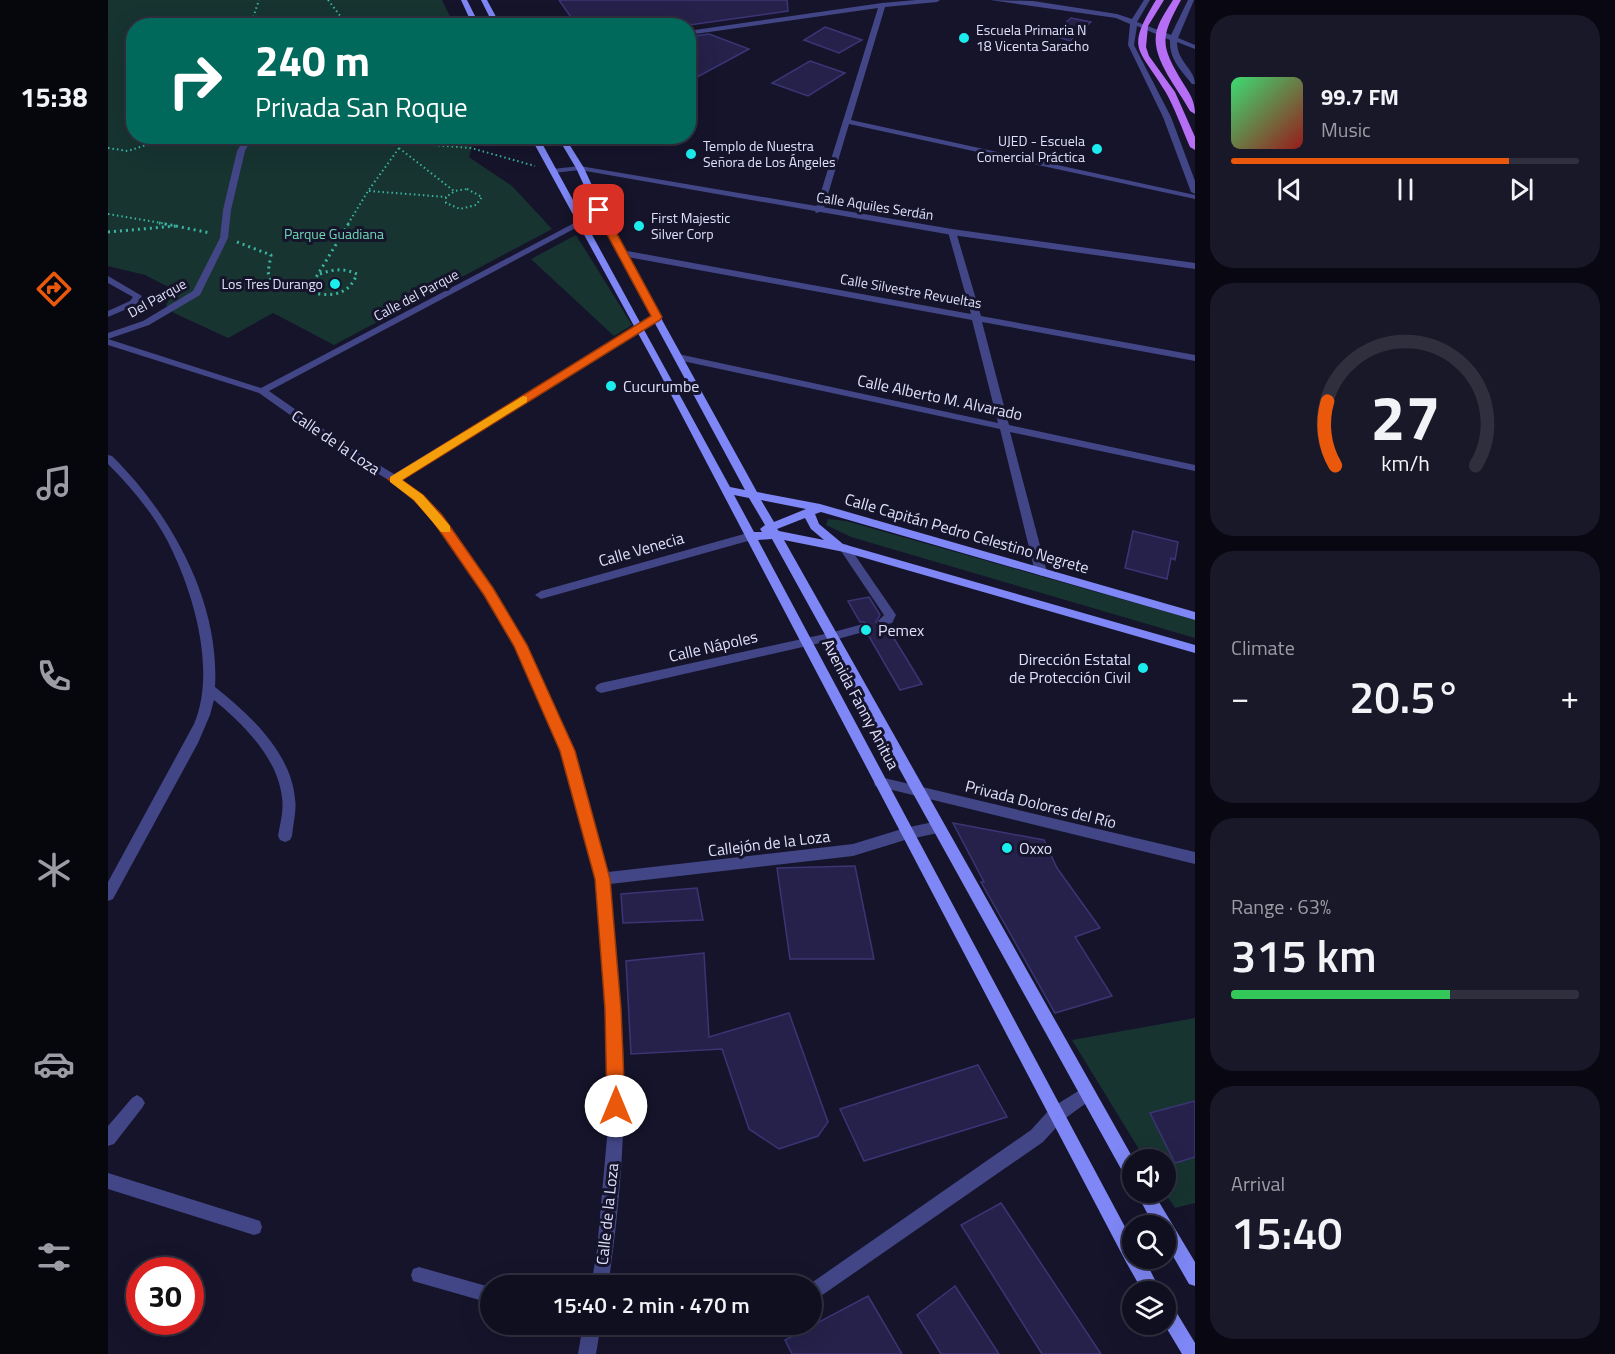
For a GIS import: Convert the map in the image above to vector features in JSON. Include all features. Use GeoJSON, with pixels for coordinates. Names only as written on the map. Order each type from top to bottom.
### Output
{"type":"FeatureCollection","features":[{"type":"Feature","properties":{"kind":"main road"},"geometry":{"type":"LineString","coordinates":[[464,0],[473,18]]}},
{"type":"Feature","properties":{"kind":"main road"},"geometry":{"type":"LineString","coordinates":[[484,0],[494,18]]}},
{"type":"Feature","properties":{"kind":"main road"},"geometry":{"type":"LineString","coordinates":[[1144,73],[1145,56],[1141,39],[1144,26],[1160,0]]}},
{"type":"Feature","properties":{"kind":"main road"},"geometry":{"type":"LineString","coordinates":[[1177,0],[1160,34],[1160,42],[1167,64],[1195,111]]}},
{"type":"Feature","properties":{"kind":"main road"},"geometry":{"type":"LineString","coordinates":[[1145,56],[1170,92],[1195,147]]}},
{"type":"Feature","properties":{"kind":"main road","name":"Avenida Fanny Anitua"},"geometry":{"type":"LineString","coordinates":[[538,144],[728,490],[905,834],[1122,1238]]}},
{"type":"Feature","properties":{"kind":"main road","name":"Avenida Fanny Anitua"},"geometry":{"type":"LineString","coordinates":[[565,144],[580,168],[609,231],[752,493],[775,530],[938,827],[1122,1154]]}},
{"type":"Feature","properties":{"kind":"main road"},"geometry":{"type":"LineString","coordinates":[[583,222],[599,225],[609,231]]}},
{"type":"Feature","properties":{"kind":"main road","name":"Calle Capitán Pedro Celestino Negrete"},"geometry":{"type":"LineString","coordinates":[[728,490],[752,493],[815,509],[1195,616]]}},
{"type":"Feature","properties":{"kind":"main road"},"geometry":{"type":"LineString","coordinates":[[751,536],[775,530],[815,509]]}},
{"type":"Feature","properties":{"kind":"main road"},"geometry":{"type":"LineString","coordinates":[[815,509],[810,517],[814,526],[844,548]]}},
{"type":"Feature","properties":{"kind":"main road"},"geometry":{"type":"LineString","coordinates":[[775,530],[1195,649]]}},
{"type":"Feature","properties":{"kind":"main road"},"geometry":{"type":"LineString","coordinates":[[1176,1247],[1195,1278]]}},
{"type":"Feature","properties":{"kind":"main road"},"geometry":{"type":"LineString","coordinates":[[1176,1328],[1192,1354]]}},
{"type":"Feature","properties":{"kind":"street"},"geometry":{"type":"LineString","coordinates":[[696,32],[881,3],[937,0]]}},
{"type":"Feature","properties":{"kind":"street"},"geometry":{"type":"LineString","coordinates":[[993,0],[1087,10],[1134,21],[1195,47]]}},
{"type":"Feature","properties":{"kind":"street"},"geometry":{"type":"LineString","coordinates":[[1087,10],[1092,0]]}},
{"type":"Feature","properties":{"kind":"street"},"geometry":{"type":"LineString","coordinates":[[1147,0],[1134,21],[1131,45],[1167,117],[1195,192]]}},
{"type":"Feature","properties":{"kind":"street"},"geometry":{"type":"LineString","coordinates":[[1191,0],[1174,38],[1174,53],[1195,82]]}},
{"type":"Feature","properties":{"kind":"street"},"geometry":{"type":"LineString","coordinates":[[819,211],[881,3]]}},
{"type":"Feature","properties":{"kind":"street"},"geometry":{"type":"LineString","coordinates":[[847,121],[1195,197]]}},
{"type":"Feature","properties":{"kind":"street","name":"Del Parque"},"geometry":{"type":"LineString","coordinates":[[108,336],[146,323],[197,293],[224,238],[227,210],[241,151],[245,144]]}},
{"type":"Feature","properties":{"kind":"street","name":"Calle Aquiles Serdán"},"geometry":{"type":"LineString","coordinates":[[553,171],[580,168],[819,211],[1195,266]]}},
{"type":"Feature","properties":{"kind":"street","name":"Calle del Parque"},"geometry":{"type":"LineString","coordinates":[[262,391],[583,222]]}},
{"type":"Feature","properties":{"kind":"street"},"geometry":{"type":"LineString","coordinates":[[952,232],[976,316],[1041,572]]}},
{"type":"Feature","properties":{"kind":"street","name":"Calle Silvestre Revueltas"},"geometry":{"type":"LineString","coordinates":[[622,253],[976,316],[1195,358]]}},
{"type":"Feature","properties":{"kind":"street"},"geometry":{"type":"LineString","coordinates":[[108,279],[138,296],[133,303],[108,314]]}},
{"type":"Feature","properties":{"kind":"street"},"geometry":{"type":"LineString","coordinates":[[394,479],[657,317]]}},
{"type":"Feature","properties":{"kind":"street","name":"Calle de la Loza"},"geometry":{"type":"LineString","coordinates":[[108,342],[262,391],[348,451],[394,479],[438,518],[472,566],[520,645],[568,751],[603,879],[613,1009],[616,1116],[601,1275]]}},
{"type":"Feature","properties":{"kind":"street","name":"Calle Alberto M. Alvarado"},"geometry":{"type":"LineString","coordinates":[[678,357],[1004,425],[1195,468]]}},
{"type":"Feature","properties":{"kind":"street"},"geometry":{"type":"LineString","coordinates":[[108,458],[132,481],[178,550],[207,647],[210,690],[204,714],[185,755],[108,896]]}},
{"type":"Feature","properties":{"kind":"street","name":"Calle Venecia"},"geometry":{"type":"LineString","coordinates":[[541,595],[751,536]]}},
{"type":"Feature","properties":{"kind":"street"},"geometry":{"type":"LineString","coordinates":[[844,548],[890,615],[888,620],[884,621]]}},
{"type":"Feature","properties":{"kind":"street","name":"Calle Nápoles"},"geometry":{"type":"LineString","coordinates":[[601,688],[863,628]]}},
{"type":"Feature","properties":{"kind":"street"},"geometry":{"type":"LineString","coordinates":[[210,690],[239,712],[270,751],[281,771],[290,799],[285,836]]}},
{"type":"Feature","properties":{"kind":"street","name":"Privada Dolores del Río"},"geometry":{"type":"LineString","coordinates":[[880,782],[1195,858]]}},
{"type":"Feature","properties":{"kind":"street","name":"Callejón de la Loza"},"geometry":{"type":"LineString","coordinates":[[603,879],[853,849],[938,827]]}},
{"type":"Feature","properties":{"kind":"street"},"geometry":{"type":"LineString","coordinates":[[822,1285],[1036,1136],[1057,1114],[1088,1093]]}},
{"type":"Feature","properties":{"kind":"street"},"geometry":{"type":"LineString","coordinates":[[108,1138],[137,1103]]}},
{"type":"Feature","properties":{"kind":"street"},"geometry":{"type":"LineString","coordinates":[[108,1181],[254,1227]]}},
{"type":"Feature","properties":{"kind":"street"},"geometry":{"type":"LineString","coordinates":[[419,1275],[480,1292]]}},
{"type":"Feature","properties":{"kind":"street"},"geometry":{"type":"LineString","coordinates":[[587,1354],[590,1335]]}},
{"type":"Feature","properties":{"kind":"path"},"geometry":{"type":"LineString","coordinates":[[254,18],[259,0]]}},
{"type":"Feature","properties":{"kind":"path"},"geometry":{"type":"LineString","coordinates":[[328,0],[342,18]]}},
{"type":"Feature","properties":{"kind":"path"},"geometry":{"type":"LineString","coordinates":[[108,148],[128,151],[149,144]]}},
{"type":"Feature","properties":{"kind":"path"},"geometry":{"type":"LineString","coordinates":[[108,214],[211,233],[265,251],[271,255],[268,272],[272,284],[283,287],[312,284],[368,191],[402,144],[471,148],[553,171]]}},
{"type":"Feature","properties":{"kind":"path"},"geometry":{"type":"LineString","coordinates":[[399,148],[455,191]]}},
{"type":"Feature","properties":{"kind":"path"},"geometry":{"type":"LineString","coordinates":[[368,191],[446,197],[455,191],[467,189],[477,192],[482,200],[470,208],[458,209],[448,206],[446,197]]}},
{"type":"Feature","properties":{"kind":"path"},"geometry":{"type":"LineString","coordinates":[[108,232],[176,226]]}},
{"type":"Feature","properties":{"kind":"path"},"geometry":{"type":"LineString","coordinates":[[312,284],[314,293],[329,297],[341,295],[354,285],[357,274],[335,268],[320,274]]}},
{"type":"Feature","properties":{"kind":"green space","name":"Parque Guadiana"},"geometry":{"type":"Polygon","coordinates":[[[108,0],[442,0],[451,18],[126,18],[126,144],[473,144],[469,157],[512,186],[552,229],[334,345],[273,313],[228,338],[174,313],[166,305],[174,290],[145,275],[108,266],[108,0]]]}},
{"type":"Feature","properties":{"kind":"green space"},"geometry":{"type":"Polygon","coordinates":[[[576,235],[632,325],[614,336],[531,259],[576,235]]]}},
{"type":"Feature","properties":{"kind":"green space"},"geometry":{"type":"Polygon","coordinates":[[[828,519],[846,521],[1195,620],[1195,638],[851,537],[826,525],[828,519]]]}},
{"type":"Feature","properties":{"kind":"green space"},"geometry":{"type":"Polygon","coordinates":[[[1195,1018],[1195,1101],[1150,1114],[1168,1149],[1139,1149],[1072,1040],[1195,1018]]]}},
{"type":"Feature","properties":{"kind":"green space"},"geometry":{"type":"Polygon","coordinates":[[[1195,1157],[1195,1203],[1175,1208],[1172,1203],[1176,1203],[1176,1163],[1195,1157]]]}},
{"type":"Feature","properties":{"kind":"building"},"geometry":{"type":"Polygon","coordinates":[[[559,0],[787,0],[788,11],[696,24],[696,18],[572,18],[559,0]]]}},
{"type":"Feature","properties":{"kind":"building"},"geometry":{"type":"Polygon","coordinates":[[[1071,18],[1091,22],[1070,41],[1052,35],[1071,18]]]}},
{"type":"Feature","properties":{"kind":"building"},"geometry":{"type":"Polygon","coordinates":[[[825,27],[862,40],[839,53],[804,40],[825,27]]]}},
{"type":"Feature","properties":{"kind":"building"},"geometry":{"type":"Polygon","coordinates":[[[709,34],[749,49],[696,78],[696,36],[709,34]]]}},
{"type":"Feature","properties":{"kind":"building"},"geometry":{"type":"Polygon","coordinates":[[[810,61],[845,73],[808,96],[772,83],[810,61]]]}},
{"type":"Feature","properties":{"kind":"building"},"geometry":{"type":"Polygon","coordinates":[[[1133,531],[1178,542],[1175,560],[1171,558],[1167,579],[1125,568],[1133,531]]]}},
{"type":"Feature","properties":{"kind":"building"},"geometry":{"type":"Polygon","coordinates":[[[869,597],[880,615],[876,622],[879,626],[887,627],[922,684],[900,690],[867,633],[871,628],[864,622],[860,622],[848,601],[869,597]]]}},
{"type":"Feature","properties":{"kind":"building"},"geometry":{"type":"Polygon","coordinates":[[[953,823],[1044,840],[1057,868],[1100,928],[1075,937],[1112,996],[1055,1013],[981,882],[984,882],[953,823]]]}},
{"type":"Feature","properties":{"kind":"building"},"geometry":{"type":"Polygon","coordinates":[[[855,866],[874,959],[790,959],[777,868],[855,866]]]}},
{"type":"Feature","properties":{"kind":"building"},"geometry":{"type":"Polygon","coordinates":[[[697,888],[703,920],[623,923],[621,894],[697,888]]]}},
{"type":"Feature","properties":{"kind":"building"},"geometry":{"type":"Polygon","coordinates":[[[704,953],[709,1037],[789,1013],[828,1122],[818,1136],[779,1149],[749,1129],[722,1049],[631,1054],[626,961],[704,953]]]}},
{"type":"Feature","properties":{"kind":"building"},"geometry":{"type":"Polygon","coordinates":[[[978,1065],[1007,1117],[864,1161],[840,1109],[978,1065]]]}},
{"type":"Feature","properties":{"kind":"building"},"geometry":{"type":"Polygon","coordinates":[[[1195,1101],[1195,1157],[1176,1163],[1176,1149],[1168,1149],[1150,1113],[1195,1101]]]}},
{"type":"Feature","properties":{"kind":"building"},"geometry":{"type":"Polygon","coordinates":[[[1001,1203],[1101,1354],[1042,1354],[961,1225],[1001,1203]]]}},
{"type":"Feature","properties":{"kind":"building"},"geometry":{"type":"Polygon","coordinates":[[[955,1286],[999,1354],[941,1354],[917,1315],[955,1286]]]}},
{"type":"Feature","properties":{"kind":"building"},"geometry":{"type":"Polygon","coordinates":[[[868,1296],[902,1354],[792,1354],[785,1340],[794,1335],[822,1335],[822,1320],[868,1296]]]}},
{"type":"Feature","properties":{"kind":"slow traffic"},"geometry":{"type":"LineString","coordinates":[[445,529],[438,518],[418,498],[394,479],[523,400]]}},
{"type":"Feature","properties":{"kind":"place","name":"Escuela Primaria N 18 Vicenta Saracho"},"geometry":{"type":"Point","coordinates":[964,38]}},
{"type":"Feature","properties":{"kind":"place","name":"UJED - Escuela Comercial Práctica"},"geometry":{"type":"Point","coordinates":[1097,149]}},
{"type":"Feature","properties":{"kind":"place","name":"Templo de Nuestra Señora de Los Ángeles"},"geometry":{"type":"Point","coordinates":[691,154]}},
{"type":"Feature","properties":{"kind":"place","name":"First Majestic Silver Corp"},"geometry":{"type":"Point","coordinates":[639,226]}},
{"type":"Feature","properties":{"kind":"place","name":"Los Tres Durango"},"geometry":{"type":"Point","coordinates":[335,284]}},
{"type":"Feature","properties":{"kind":"place","name":"Cucurumbe"},"geometry":{"type":"Point","coordinates":[611,386]}},
{"type":"Feature","properties":{"kind":"place","name":"Pemex"},"geometry":{"type":"Point","coordinates":[866,630]}},
{"type":"Feature","properties":{"kind":"place","name":"Dirección Estatal de Protección Civil"},"geometry":{"type":"Point","coordinates":[1143,668]}},
{"type":"Feature","properties":{"kind":"place","name":"Oxxo"},"geometry":{"type":"Point","coordinates":[1007,848]}},
{"type":"Feature","properties":{"kind":"route"},"geometry":{"type":"LineString","coordinates":[[599,210],[657,317],[394,479],[438,518],[489,592],[520,645],[568,751],[603,879],[613,1009],[616,1106]]}}]}
